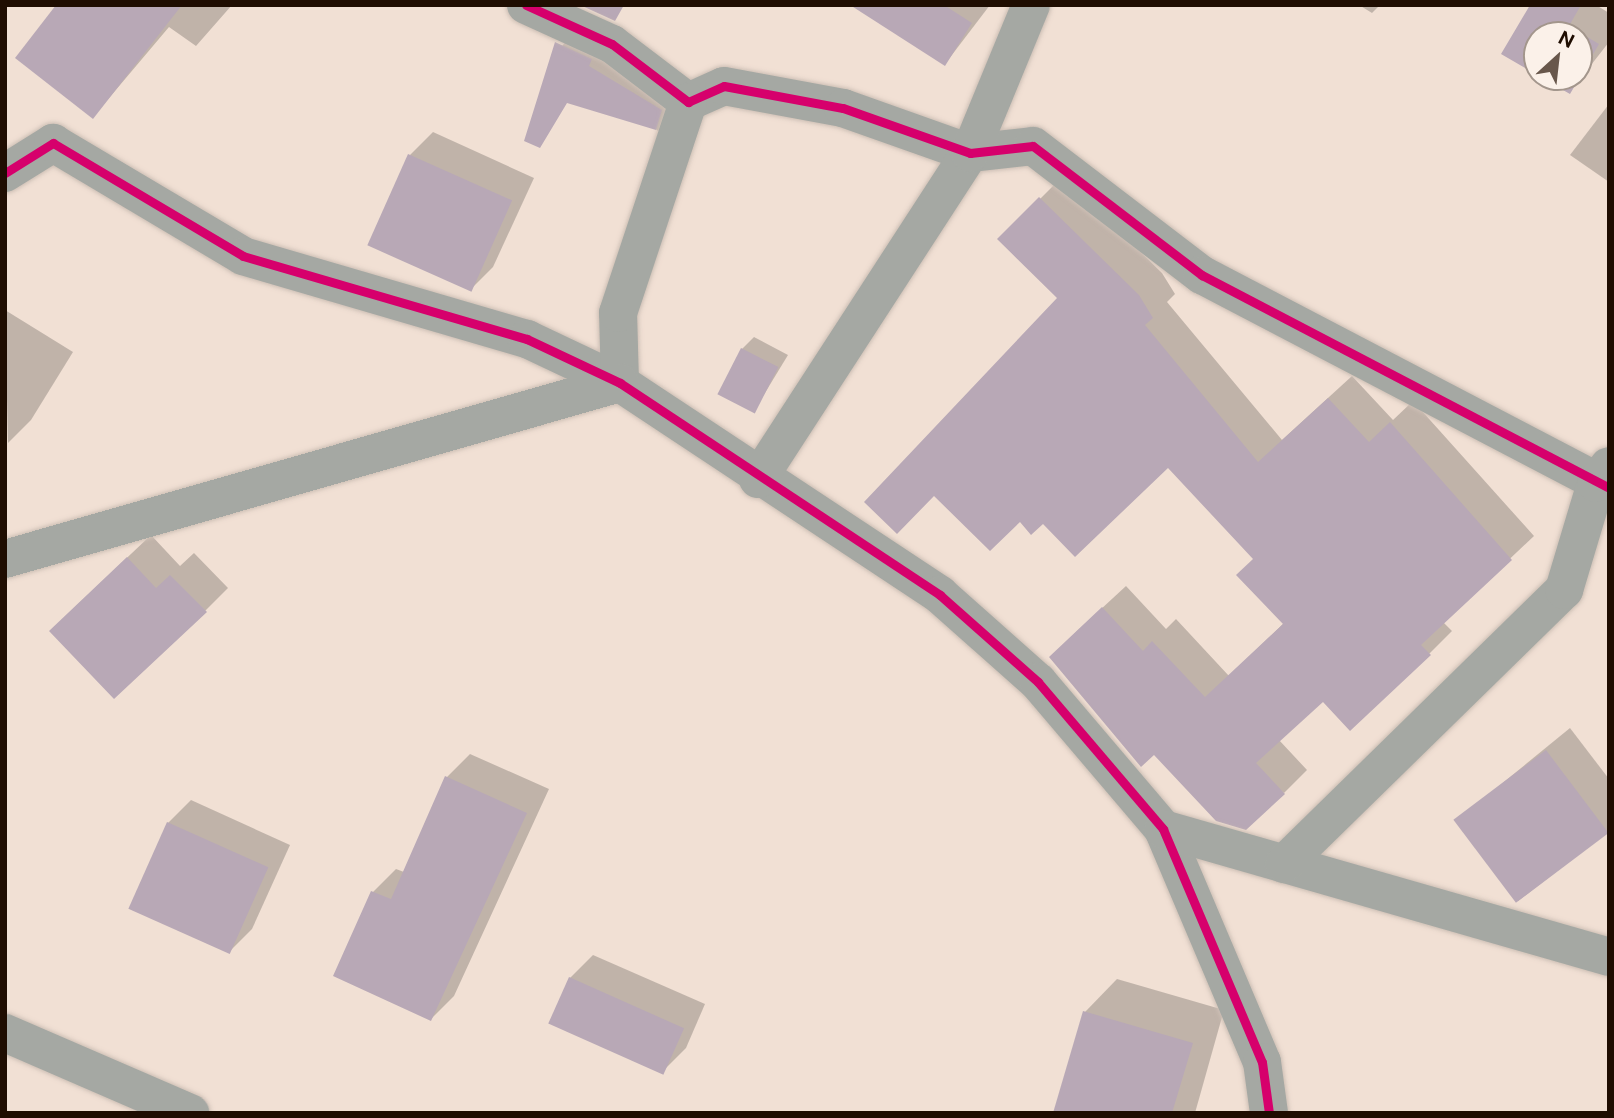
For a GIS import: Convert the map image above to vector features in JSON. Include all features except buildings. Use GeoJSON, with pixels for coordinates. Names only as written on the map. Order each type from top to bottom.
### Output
{"type":"FeatureCollection","features":[{"type":"Feature","properties":{"kind":"street"},"geometry":{"type":"LineString","coordinates":[[526,5],[612,44],[688,102]]}},
{"type":"Feature","properties":{"kind":"street"},"geometry":{"type":"LineString","coordinates":[[758,480],[970,153],[1031,5]]}},
{"type":"Feature","properties":{"kind":"street"},"geometry":{"type":"LineString","coordinates":[[620,383],[618,313],[688,102],[724,86],[843,108],[970,153],[1033,146],[1202,275],[1605,479],[1564,590],[1284,864]]}},
{"type":"Feature","properties":{"kind":"street"},"geometry":{"type":"LineString","coordinates":[[5,173],[53,143],[243,256],[527,339],[620,383],[758,480],[940,595],[1038,682],[1163,829],[1262,1062],[1269,1113]]}},
{"type":"Feature","properties":{"kind":"street"},"geometry":{"type":"LineString","coordinates":[[5,559],[620,383]]}},
{"type":"Feature","properties":{"kind":"street"},"geometry":{"type":"LineString","coordinates":[[1163,829],[1609,957]]}},
{"type":"Feature","properties":{"kind":"street"},"geometry":{"type":"LineString","coordinates":[[5,1033],[190,1113]]}},
{"type":"Feature","properties":{"kind":"cycle path"},"geometry":{"type":"LineString","coordinates":[[526,5],[612,44],[688,102],[724,86],[843,108],[970,153],[1033,146],[1202,275],[1609,488]]}},
{"type":"Feature","properties":{"kind":"cycle path"},"geometry":{"type":"LineString","coordinates":[[5,173],[53,143],[243,256],[527,339],[620,383],[940,595],[1038,682],[1163,829],[1262,1062],[1269,1113]]}}]}
